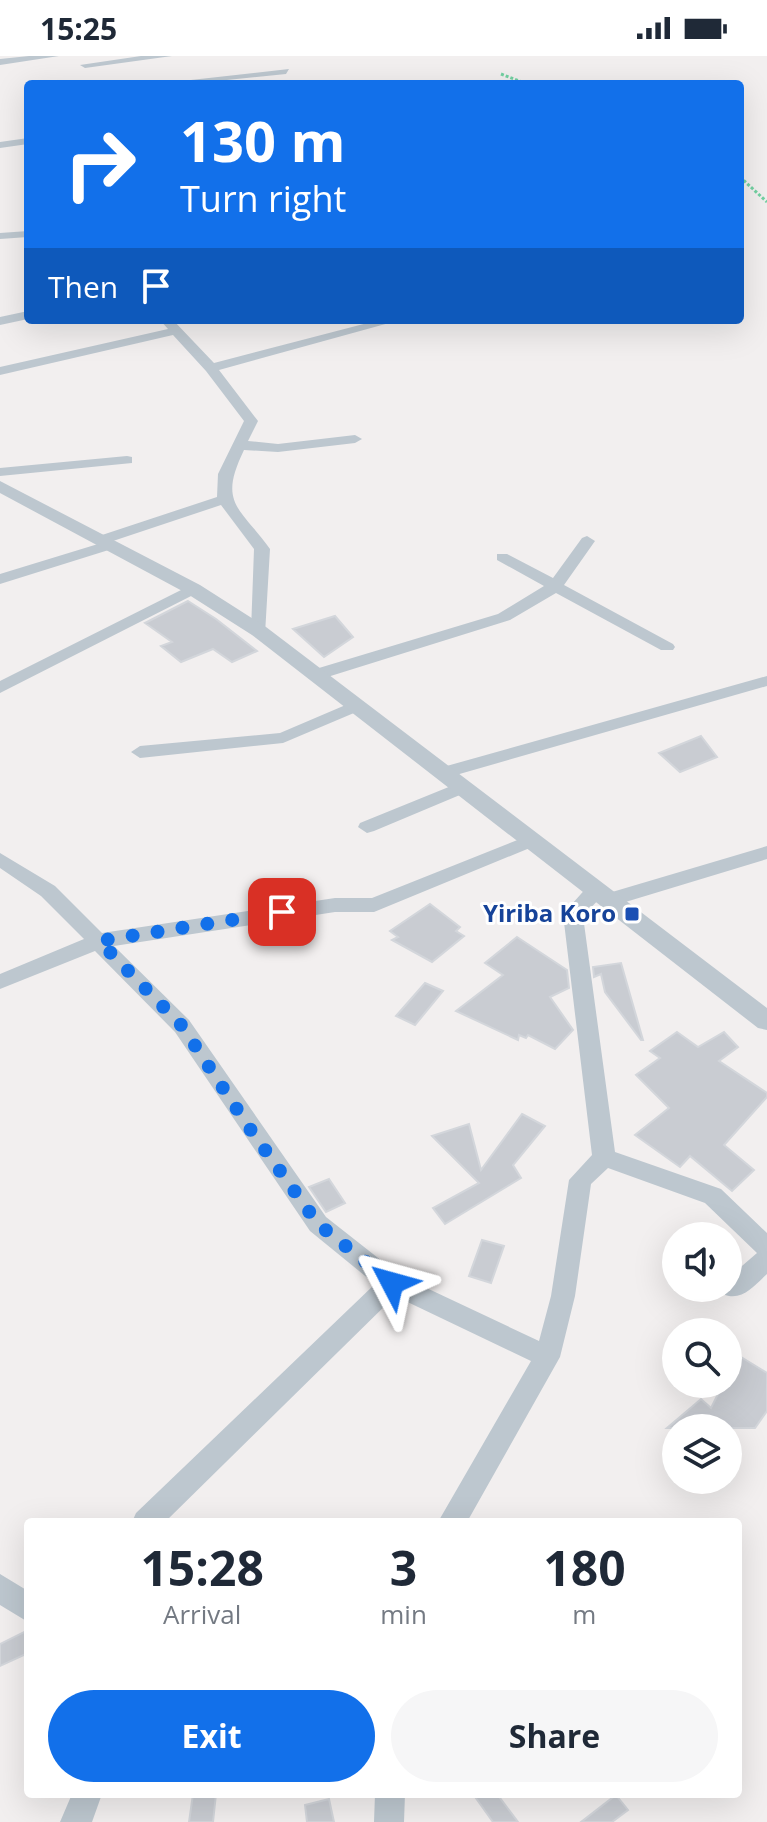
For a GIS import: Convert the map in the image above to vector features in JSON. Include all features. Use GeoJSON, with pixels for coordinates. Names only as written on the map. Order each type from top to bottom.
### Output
{"type":"FeatureCollection","features":[{"type":"Feature","properties":{"kind":"street"},"geometry":{"type":"LineString","coordinates":[[0,62],[54,56]]}},
{"type":"Feature","properties":{"kind":"street"},"geometry":{"type":"LineString","coordinates":[[85,65],[167,56]]}},
{"type":"Feature","properties":{"kind":"street"},"geometry":{"type":"LineString","coordinates":[[199,80],[286,71]]}},
{"type":"Feature","properties":{"kind":"street"},"geometry":{"type":"LineString","coordinates":[[0,145],[24,142]]}},
{"type":"Feature","properties":{"kind":"street"},"geometry":{"type":"LineString","coordinates":[[0,236],[24,234]]}},
{"type":"Feature","properties":{"kind":"street"},"geometry":{"type":"LineString","coordinates":[[0,321],[24,316]]}},
{"type":"Feature","properties":{"kind":"street"},"geometry":{"type":"LineString","coordinates":[[211,368],[379,324]]}},
{"type":"Feature","properties":{"kind":"street"},"geometry":{"type":"LineString","coordinates":[[0,371],[171,326],[211,368],[251,421],[225,474],[224,499],[262,549],[259,631]]}},
{"type":"Feature","properties":{"kind":"street"},"geometry":{"type":"LineString","coordinates":[[239,445],[278,448],[355,439]]}},
{"type":"Feature","properties":{"kind":"street"},"geometry":{"type":"LineString","coordinates":[[0,472],[127,460]]}},
{"type":"Feature","properties":{"kind":"street"},"geometry":{"type":"LineString","coordinates":[[0,486],[193,589],[259,631],[767,1021]]}},
{"type":"Feature","properties":{"kind":"street"},"geometry":{"type":"LineString","coordinates":[[0,579],[224,499]]}},
{"type":"Feature","properties":{"kind":"street"},"geometry":{"type":"LineString","coordinates":[[315,675],[504,617],[557,587],[587,541]]}},
{"type":"Feature","properties":{"kind":"street"},"geometry":{"type":"LineString","coordinates":[[502,557],[667,647]]}},
{"type":"Feature","properties":{"kind":"street"},"geometry":{"type":"LineString","coordinates":[[0,688],[193,589]]}},
{"type":"Feature","properties":{"kind":"street"},"geometry":{"type":"LineString","coordinates":[[442,773],[767,681]]}},
{"type":"Feature","properties":{"kind":"street"},"geometry":{"type":"LineString","coordinates":[[140,752],[283,738],[355,706]]}},
{"type":"Feature","properties":{"kind":"street"},"geometry":{"type":"LineString","coordinates":[[367,827],[461,788]]}},
{"type":"Feature","properties":{"kind":"street"},"geometry":{"type":"LineString","coordinates":[[0,982],[99,941],[335,905],[374,905],[530,841]]}},
{"type":"Feature","properties":{"kind":"street"},"geometry":{"type":"LineString","coordinates":[[604,1158],[573,914],[602,895],[767,852]]}},
{"type":"Feature","properties":{"kind":"street"},"geometry":{"type":"LineString","coordinates":[[0,859],[48,891],[182,1026],[318,1224],[392,1283],[547,1357]]}},
{"type":"Feature","properties":{"kind":"street"},"geometry":{"type":"LineString","coordinates":[[604,1158],[713,1196],[767,1248]]}},
{"type":"Feature","properties":{"kind":"street"},"geometry":{"type":"LineString","coordinates":[[454,1518],[547,1357],[563,1296],[580,1180],[604,1158]]}},
{"type":"Feature","properties":{"kind":"street"},"geometry":{"type":"LineString","coordinates":[[742,1281],[767,1259]]}},
{"type":"Feature","properties":{"kind":"street"},"geometry":{"type":"LineString","coordinates":[[150,1518],[392,1283]]}},
{"type":"Feature","properties":{"kind":"street"},"geometry":{"type":"LineString","coordinates":[[0,1588],[24,1605]]}},
{"type":"Feature","properties":{"kind":"street"},"geometry":{"type":"LineString","coordinates":[[75,1822],[87,1798]]}},
{"type":"Feature","properties":{"kind":"street"},"geometry":{"type":"LineString","coordinates":[[389,1822],[390,1798]]}},
{"type":"Feature","properties":{"kind":"path"},"geometry":{"type":"LineString","coordinates":[[501,74],[517,80]]}},
{"type":"Feature","properties":{"kind":"path"},"geometry":{"type":"LineString","coordinates":[[744,181],[767,202]]}},
{"type":"Feature","properties":{"kind":"building"},"geometry":{"type":"Polygon","coordinates":[[[188,601],[257,651],[232,662],[213,649],[181,662],[161,646],[172,642],[145,623],[188,601]]]}},
{"type":"Feature","properties":{"kind":"building"},"geometry":{"type":"Polygon","coordinates":[[[335,616],[353,637],[324,657],[293,629],[335,616]]]}},
{"type":"Feature","properties":{"kind":"building"},"geometry":{"type":"Polygon","coordinates":[[[701,736],[717,757],[680,772],[659,753],[701,736]]]}},
{"type":"Feature","properties":{"kind":"building"},"geometry":{"type":"Polygon","coordinates":[[[430,904],[460,927],[456,931],[464,936],[432,962],[392,940],[398,937],[390,931],[430,904]]]}},
{"type":"Feature","properties":{"kind":"building"},"geometry":{"type":"Polygon","coordinates":[[[517,937],[567,970],[569,988],[550,997],[573,1030],[555,1049],[528,1035],[526,1038],[519,1035],[518,1040],[456,1011],[503,975],[485,963],[517,937]]]}},
{"type":"Feature","properties":{"kind":"building"},"geometry":{"type":"Polygon","coordinates":[[[621,963],[643,1040],[605,992],[601,974],[594,977],[593,967],[621,963]]]}},
{"type":"Feature","properties":{"kind":"building"},"geometry":{"type":"Polygon","coordinates":[[[425,983],[443,991],[415,1025],[396,1016],[425,983]]]}},
{"type":"Feature","properties":{"kind":"building"},"geometry":{"type":"Polygon","coordinates":[[[677,1032],[698,1047],[724,1032],[738,1047],[719,1061],[767,1093],[767,1097],[724,1145],[754,1170],[732,1191],[690,1156],[680,1167],[635,1135],[669,1108],[636,1075],[660,1058],[650,1051],[677,1032]]]}},
{"type":"Feature","properties":{"kind":"building"},"geometry":{"type":"Polygon","coordinates":[[[522,1114],[545,1126],[513,1165],[521,1178],[445,1224],[433,1208],[479,1183],[432,1136],[469,1124],[481,1170],[522,1114]]]}},
{"type":"Feature","properties":{"kind":"building"},"geometry":{"type":"Polygon","coordinates":[[[329,1179],[345,1203],[326,1212],[309,1187],[329,1179]]]}},
{"type":"Feature","properties":{"kind":"building"},"geometry":{"type":"Polygon","coordinates":[[[482,1240],[504,1246],[491,1283],[469,1276],[482,1240]]]}},
{"type":"Feature","properties":{"kind":"building"},"geometry":{"type":"Polygon","coordinates":[[[742,1358],[767,1373],[767,1411],[755,1428],[742,1428],[742,1414],[683,1414],[701,1399],[711,1408],[716,1398],[742,1398],[742,1358]]]}},
{"type":"Feature","properties":{"kind":"building"},"geometry":{"type":"Polygon","coordinates":[[[24,1632],[24,1655],[0,1666],[0,1644],[24,1632]]]}},
{"type":"Feature","properties":{"kind":"building"},"geometry":{"type":"Polygon","coordinates":[[[192,1798],[216,1798],[213,1822],[189,1822],[192,1798]]]}},
{"type":"Feature","properties":{"kind":"building"},"geometry":{"type":"Polygon","coordinates":[[[476,1798],[500,1798],[518,1822],[493,1822],[476,1798]]]}},
{"type":"Feature","properties":{"kind":"building"},"geometry":{"type":"Polygon","coordinates":[[[612,1798],[618,1798],[628,1810],[612,1822],[581,1822],[612,1798]]]}},
{"type":"Feature","properties":{"kind":"building"},"geometry":{"type":"Polygon","coordinates":[[[329,1799],[334,1822],[307,1822],[305,1805],[329,1799]]]}},
{"type":"Feature","properties":{"kind":"place","name":"Yiriba Koro"},"geometry":{"type":"Point","coordinates":[632,914]}},
{"type":"Feature","properties":{"kind":"route"},"geometry":{"type":"LineString","coordinates":[[282,912],[99,941],[182,1026],[318,1224],[392,1283]]}}]}
